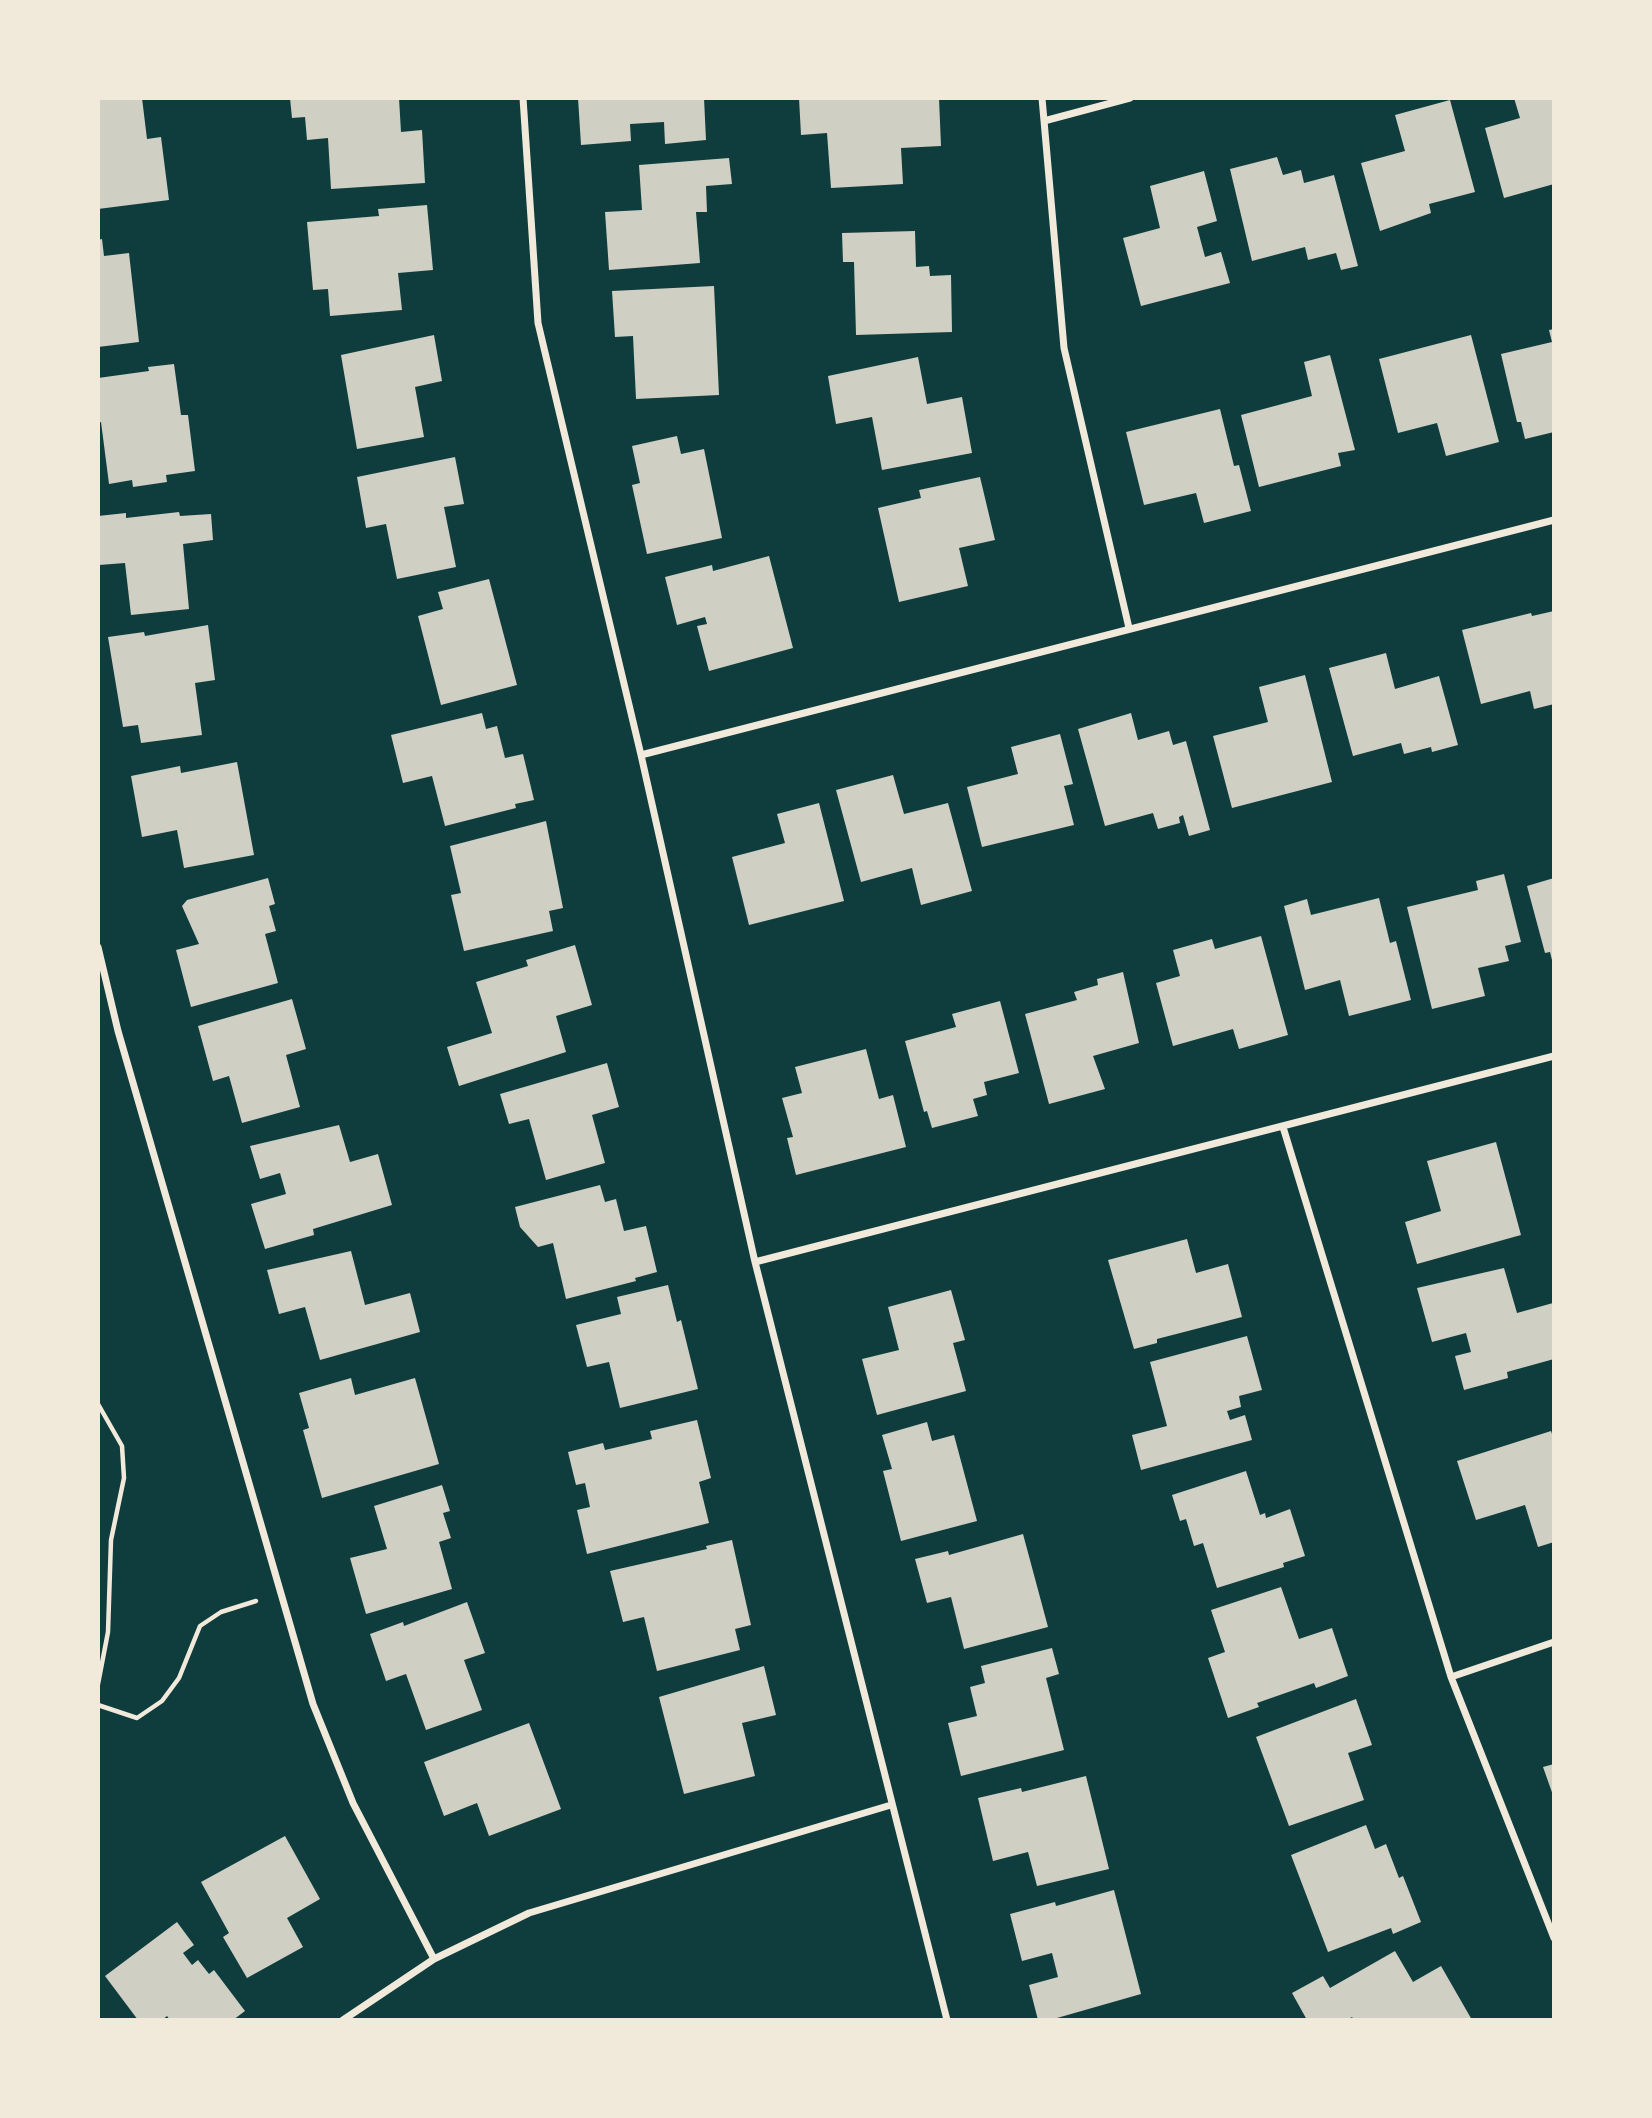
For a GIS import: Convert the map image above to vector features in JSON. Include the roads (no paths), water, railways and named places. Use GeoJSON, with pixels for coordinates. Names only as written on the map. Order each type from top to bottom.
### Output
{"type":"FeatureCollection","features":[{"type":"Feature","properties":{"kind":"street"},"geometry":{"type":"LineString","coordinates":[[523,98],[538,323],[641,755],[755,1262],[947,2020]]}},
{"type":"Feature","properties":{"kind":"street"},"geometry":{"type":"LineString","coordinates":[[1042,98],[1064,348],[1129,628]]}},
{"type":"Feature","properties":{"kind":"street"},"geometry":{"type":"LineString","coordinates":[[1044,121],[1129,98]]}},
{"type":"Feature","properties":{"kind":"street"},"geometry":{"type":"LineString","coordinates":[[641,755],[1554,520]]}},
{"type":"Feature","properties":{"kind":"street"},"geometry":{"type":"LineString","coordinates":[[98,947],[117,1031],[313,1704],[353,1803],[434,1959]]}},
{"type":"Feature","properties":{"kind":"street"},"geometry":{"type":"LineString","coordinates":[[755,1262],[1554,1056]]}},
{"type":"Feature","properties":{"kind":"street"},"geometry":{"type":"LineString","coordinates":[[1283,1127],[1451,1677],[1554,1938]]}},
{"type":"Feature","properties":{"kind":"street"},"geometry":{"type":"LineString","coordinates":[[1451,1677],[1554,1642]]}},
{"type":"Feature","properties":{"kind":"street"},"geometry":{"type":"LineString","coordinates":[[344,2020],[434,1959],[529,1913],[891,1805]]}}]}
